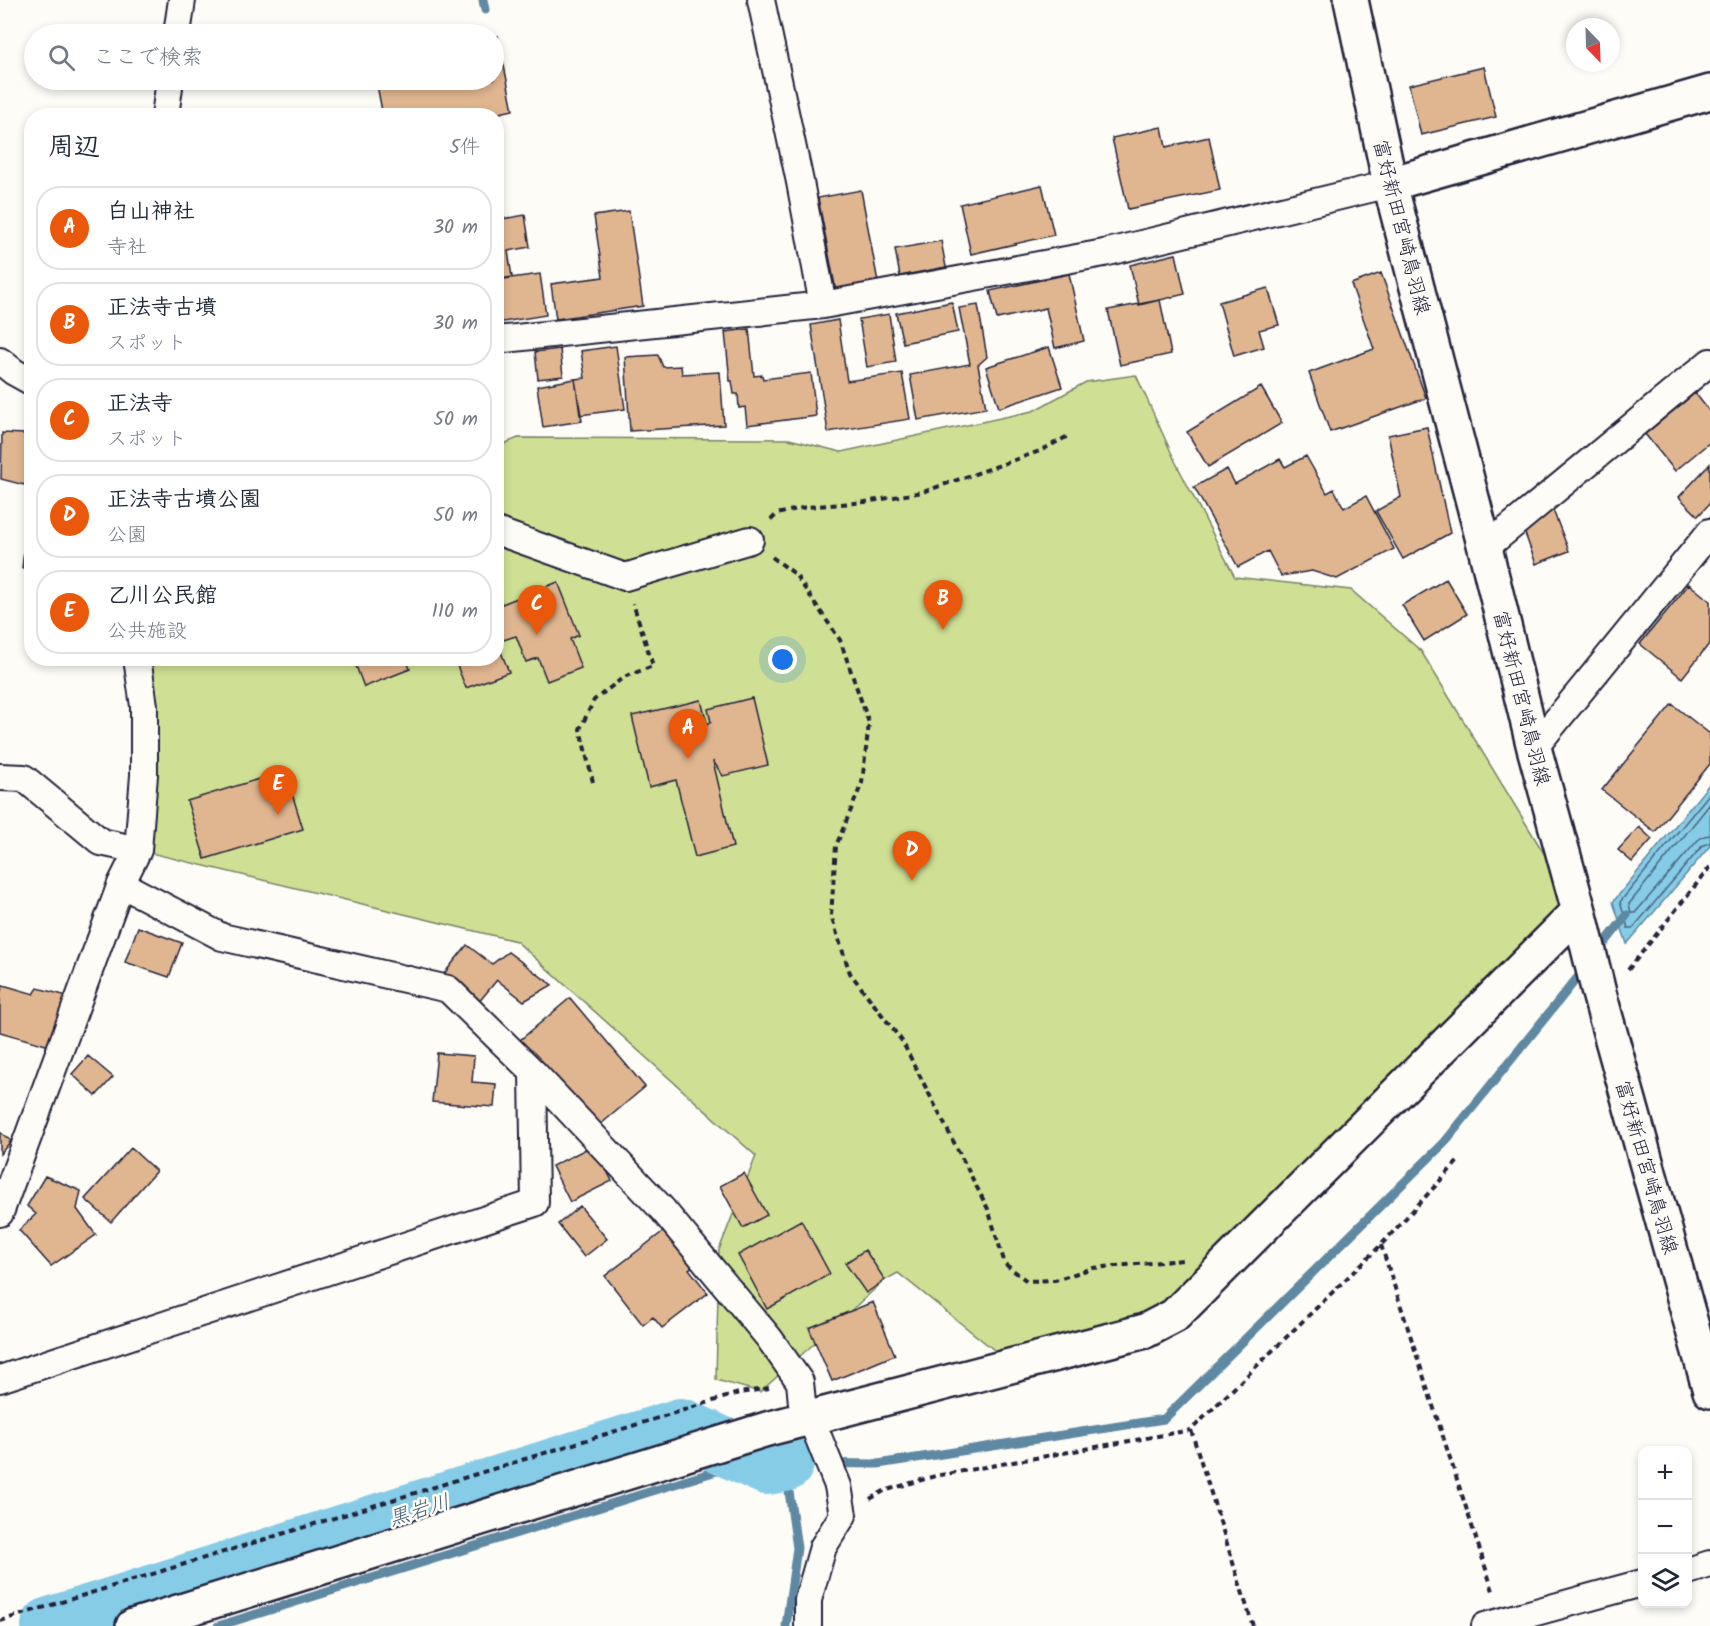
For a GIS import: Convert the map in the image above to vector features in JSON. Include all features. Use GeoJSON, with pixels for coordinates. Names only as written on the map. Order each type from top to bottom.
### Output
{"type":"FeatureCollection","features":[{"type":"Feature","properties":{"kind":"street"},"geometry":{"type":"LineString","coordinates":[[178,24],[182,0]]}},
{"type":"Feature","properties":{"kind":"street"},"geometry":{"type":"LineString","coordinates":[[761,0],[800,182],[823,305]]}},
{"type":"Feature","properties":{"kind":"street","name":"富好新田宮崎鳥羽線"},"geometry":{"type":"LineString","coordinates":[[1351,0],[1390,184],[1485,548],[1534,748],[1579,911],[1600,998],[1710,1391]]}},
{"type":"Feature","properties":{"kind":"street"},"geometry":{"type":"LineString","coordinates":[[166,108],[169,90]]}},
{"type":"Feature","properties":{"kind":"street"},"geometry":{"type":"LineString","coordinates":[[504,339],[823,305],[1104,253],[1390,184],[1710,92]]}},
{"type":"Feature","properties":{"kind":"street"},"geometry":{"type":"LineString","coordinates":[[0,361],[24,378]]}},
{"type":"Feature","properties":{"kind":"street"},"geometry":{"type":"LineString","coordinates":[[1485,548],[1710,362]]}},
{"type":"Feature","properties":{"kind":"street"},"geometry":{"type":"LineString","coordinates":[[1534,748],[1710,532]]}},
{"type":"Feature","properties":{"kind":"street"},"geometry":{"type":"LineString","coordinates":[[504,534],[625,577],[750,540]]}},
{"type":"Feature","properties":{"kind":"street"},"geometry":{"type":"LineString","coordinates":[[0,1213],[121,884],[138,850],[144,776],[144,706],[138,666]]}},
{"type":"Feature","properties":{"kind":"street"},"geometry":{"type":"LineString","coordinates":[[0,777],[24,778],[101,842],[138,850]]}},
{"type":"Feature","properties":{"kind":"street"},"geometry":{"type":"LineString","coordinates":[[121,884],[222,937],[448,989],[533,1072],[663,1210],[769,1338],[800,1382],[802,1403],[838,1486],[843,1515],[824,1547],[808,1600],[808,1626]]}},
{"type":"Feature","properties":{"kind":"street"},"geometry":{"type":"LineString","coordinates":[[133,1626],[767,1429],[816,1431],[1145,1331],[1174,1316],[1579,911]]}},
{"type":"Feature","properties":{"kind":"street"},"geometry":{"type":"LineString","coordinates":[[0,1379],[535,1203],[533,1072]]}},
{"type":"Feature","properties":{"kind":"street"},"geometry":{"type":"LineString","coordinates":[[1692,1570],[1710,1564]]}},
{"type":"Feature","properties":{"kind":"street"},"geometry":{"type":"LineString","coordinates":[[1494,1623],[1638,1584]]}},
{"type":"Feature","properties":{"kind":"path"},"geometry":{"type":"LineString","coordinates":[[1070,435],[1040,451],[923,492],[865,502],[806,507],[777,514],[750,540],[795,574],[840,640],[869,723],[862,783],[836,846],[831,916],[850,973],[902,1041],[988,1209],[1005,1264],[1027,1281],[1055,1280],[1093,1268],[1235,1255]]}},
{"type":"Feature","properties":{"kind":"path"},"geometry":{"type":"LineString","coordinates":[[593,783],[580,729],[594,700],[624,677],[653,666],[625,577]]}},
{"type":"Feature","properties":{"kind":"path"},"geometry":{"type":"LineString","coordinates":[[1600,998],[1710,867]]}},
{"type":"Feature","properties":{"kind":"path"},"geometry":{"type":"LineString","coordinates":[[843,1515],[884,1491],[935,1476],[1191,1430],[1381,1245],[1460,1159]]}},
{"type":"Feature","properties":{"kind":"path"},"geometry":{"type":"LineString","coordinates":[[1381,1245],[1494,1623]]}},
{"type":"Feature","properties":{"kind":"path"},"geometry":{"type":"LineString","coordinates":[[0,1621],[739,1394],[800,1382]]}},
{"type":"Feature","properties":{"kind":"path"},"geometry":{"type":"LineString","coordinates":[[1191,1430],[1253,1626]]}},
{"type":"Feature","properties":{"kind":"green space"},"geometry":{"type":"Polygon","coordinates":[[[1136,375],[1176,463],[1235,577],[1351,590],[1421,651],[1579,911],[1174,1316],[1014,1366],[898,1273],[885,1280],[760,1392],[716,1380],[719,1250],[756,1156],[516,941],[138,850],[137,666],[504,666],[504,444],[518,438],[789,439],[841,452],[1033,411],[1086,382],[1136,375]]]}},
{"type":"Feature","properties":{"kind":"water"},"geometry":{"type":"Polygon","coordinates":[[[1710,783],[1710,846],[1627,944],[1613,902],[1710,783]]]}},
{"type":"Feature","properties":{"kind":"building"},"geometry":{"type":"Polygon","coordinates":[[[504,66],[513,110],[504,112],[504,108],[381,108],[378,90],[504,90],[504,66]]]}},
{"type":"Feature","properties":{"kind":"building"},"geometry":{"type":"Polygon","coordinates":[[[1484,67],[1496,117],[1421,135],[1409,85],[1484,67]]]}},
{"type":"Feature","properties":{"kind":"building"},"geometry":{"type":"Polygon","coordinates":[[[1162,127],[1166,147],[1209,137],[1220,190],[1128,209],[1112,138],[1162,127]]]}},
{"type":"Feature","properties":{"kind":"building"},"geometry":{"type":"Polygon","coordinates":[[[1042,185],[1054,235],[971,254],[960,204],[1042,185]]]}},
{"type":"Feature","properties":{"kind":"building"},"geometry":{"type":"Polygon","coordinates":[[[861,190],[878,282],[836,291],[818,198],[861,190]]]}},
{"type":"Feature","properties":{"kind":"building"},"geometry":{"type":"Polygon","coordinates":[[[629,211],[643,306],[556,319],[551,284],[603,277],[594,216],[629,211]]]}},
{"type":"Feature","properties":{"kind":"building"},"geometry":{"type":"Polygon","coordinates":[[[525,215],[530,247],[508,251],[512,277],[504,278],[504,219],[525,215]]]}},
{"type":"Feature","properties":{"kind":"building"},"geometry":{"type":"Polygon","coordinates":[[[941,241],[946,267],[900,276],[895,249],[941,241]]]}},
{"type":"Feature","properties":{"kind":"building"},"geometry":{"type":"Polygon","coordinates":[[[1176,254],[1185,294],[1139,305],[1130,265],[1176,254]]]}},
{"type":"Feature","properties":{"kind":"building"},"geometry":{"type":"Polygon","coordinates":[[[1381,273],[1426,398],[1330,432],[1309,373],[1374,349],[1351,284],[1381,273]]]}},
{"type":"Feature","properties":{"kind":"building"},"geometry":{"type":"Polygon","coordinates":[[[540,274],[546,315],[504,322],[504,279],[540,274]]]}},
{"type":"Feature","properties":{"kind":"building"},"geometry":{"type":"Polygon","coordinates":[[[1069,274],[1084,341],[1055,348],[1046,308],[997,319],[990,291],[1069,274]]]}},
{"type":"Feature","properties":{"kind":"building"},"geometry":{"type":"Polygon","coordinates":[[[1268,288],[1279,325],[1259,330],[1264,347],[1234,356],[1219,302],[1268,288]]]}},
{"type":"Feature","properties":{"kind":"building"},"geometry":{"type":"Polygon","coordinates":[[[1160,300],[1171,354],[1120,365],[1108,310],[1160,300]]]}},
{"type":"Feature","properties":{"kind":"building"},"geometry":{"type":"Polygon","coordinates":[[[952,302],[958,332],[903,343],[896,313],[952,302]]]}},
{"type":"Feature","properties":{"kind":"building"},"geometry":{"type":"Polygon","coordinates":[[[978,305],[987,357],[978,365],[986,408],[918,420],[910,375],[970,364],[959,308],[978,305]]]}},
{"type":"Feature","properties":{"kind":"building"},"geometry":{"type":"Polygon","coordinates":[[[889,314],[896,362],[867,367],[859,319],[889,314]]]}},
{"type":"Feature","properties":{"kind":"building"},"geometry":{"type":"Polygon","coordinates":[[[838,320],[847,381],[902,373],[910,419],[828,432],[811,325],[838,320]]]}},
{"type":"Feature","properties":{"kind":"building"},"geometry":{"type":"Polygon","coordinates":[[[749,329],[754,376],[762,375],[763,379],[811,373],[816,416],[747,425],[745,407],[739,408],[738,394],[734,394],[732,381],[730,381],[725,332],[749,329]]]}},
{"type":"Feature","properties":{"kind":"building"},"geometry":{"type":"Polygon","coordinates":[[[616,346],[625,409],[580,415],[575,379],[585,378],[581,351],[616,346]]]}},
{"type":"Feature","properties":{"kind":"building"},"geometry":{"type":"Polygon","coordinates":[[[1049,347],[1062,387],[999,408],[986,367],[1049,347]]]}},
{"type":"Feature","properties":{"kind":"building"},"geometry":{"type":"Polygon","coordinates":[[[560,349],[563,376],[538,379],[535,352],[560,349]]]}},
{"type":"Feature","properties":{"kind":"building"},"geometry":{"type":"Polygon","coordinates":[[[658,355],[663,367],[681,366],[682,374],[720,372],[724,425],[630,431],[625,357],[658,355]]]}},
{"type":"Feature","properties":{"kind":"building"},"geometry":{"type":"Polygon","coordinates":[[[575,379],[582,421],[543,427],[537,386],[575,379]]]}},
{"type":"Feature","properties":{"kind":"building"},"geometry":{"type":"Polygon","coordinates":[[[1261,387],[1282,423],[1208,467],[1187,432],[1261,387]]]}},
{"type":"Feature","properties":{"kind":"building"},"geometry":{"type":"Polygon","coordinates":[[[1695,393],[1710,412],[1710,442],[1675,471],[1645,434],[1695,393]]]}},
{"type":"Feature","properties":{"kind":"building"},"geometry":{"type":"Polygon","coordinates":[[[1427,427],[1450,533],[1403,559],[1376,511],[1401,497],[1388,435],[1427,427]]]}},
{"type":"Feature","properties":{"kind":"building"},"geometry":{"type":"Polygon","coordinates":[[[2,433],[24,434],[24,485],[1,479],[2,433]]]}},
{"type":"Feature","properties":{"kind":"building"},"geometry":{"type":"Polygon","coordinates":[[[1306,456],[1327,493],[1334,489],[1344,508],[1366,496],[1394,549],[1337,579],[1312,571],[1281,576],[1268,551],[1238,567],[1194,487],[1227,469],[1235,484],[1280,459],[1285,467],[1306,456]]]}},
{"type":"Feature","properties":{"kind":"building"},"geometry":{"type":"Polygon","coordinates":[[[1710,464],[1710,503],[1698,516],[1679,497],[1710,464]]]}},
{"type":"Feature","properties":{"kind":"building"},"geometry":{"type":"Polygon","coordinates":[[[1551,505],[1569,551],[1536,564],[1523,528],[1551,505]]]}},
{"type":"Feature","properties":{"kind":"building"},"geometry":{"type":"Polygon","coordinates":[[[1446,579],[1467,614],[1424,641],[1402,605],[1446,579]]]}},
{"type":"Feature","properties":{"kind":"building"},"geometry":{"type":"Polygon","coordinates":[[[558,582],[579,635],[570,639],[581,668],[547,681],[538,658],[526,662],[516,636],[504,640],[504,603],[558,582]]]}},
{"type":"Feature","properties":{"kind":"building"},"geometry":{"type":"Polygon","coordinates":[[[1689,584],[1710,601],[1710,643],[1682,678],[1640,644],[1689,584]]]}},
{"type":"Feature","properties":{"kind":"building"},"geometry":{"type":"Polygon","coordinates":[[[504,660],[509,672],[466,688],[457,666],[504,666],[504,660]]]}},
{"type":"Feature","properties":{"kind":"building"},"geometry":{"type":"Polygon","coordinates":[[[356,666],[409,666],[410,669],[364,687],[356,666]]]}},
{"type":"Feature","properties":{"kind":"building"},"geometry":{"type":"Polygon","coordinates":[[[752,698],[768,765],[723,776],[713,761],[733,847],[695,857],[676,780],[649,787],[632,716],[701,700],[707,724],[711,722],[708,709],[752,698]]]}},
{"type":"Feature","properties":{"kind":"building"},"geometry":{"type":"Polygon","coordinates":[[[1672,704],[1710,734],[1710,764],[1655,832],[1602,790],[1672,704]]]}},
{"type":"Feature","properties":{"kind":"building"},"geometry":{"type":"Polygon","coordinates":[[[285,771],[303,829],[205,859],[187,801],[285,771]]]}},
{"type":"Feature","properties":{"kind":"building"},"geometry":{"type":"Polygon","coordinates":[[[1639,827],[1652,839],[1632,862],[1618,850],[1639,827]]]}},
{"type":"Feature","properties":{"kind":"building"},"geometry":{"type":"Polygon","coordinates":[[[138,927],[182,943],[169,977],[125,962],[138,927]]]}},
{"type":"Feature","properties":{"kind":"building"},"geometry":{"type":"Polygon","coordinates":[[[467,945],[492,964],[508,952],[552,985],[524,1001],[497,980],[478,1003],[443,975],[467,945]]]}},
{"type":"Feature","properties":{"kind":"building"},"geometry":{"type":"Polygon","coordinates":[[[3,985],[34,994],[38,988],[67,996],[53,1047],[0,1032],[0,994],[3,985]]]}},
{"type":"Feature","properties":{"kind":"building"},"geometry":{"type":"Polygon","coordinates":[[[570,998],[645,1087],[595,1129],[520,1040],[570,998]]]}},
{"type":"Feature","properties":{"kind":"building"},"geometry":{"type":"Polygon","coordinates":[[[437,1053],[474,1056],[472,1082],[496,1084],[494,1107],[432,1102],[437,1053]]]}},
{"type":"Feature","properties":{"kind":"building"},"geometry":{"type":"Polygon","coordinates":[[[88,1056],[113,1077],[96,1096],[72,1074],[88,1056]]]}},
{"type":"Feature","properties":{"kind":"building"},"geometry":{"type":"Polygon","coordinates":[[[0,1132],[11,1141],[0,1154],[0,1132]]]}},
{"type":"Feature","properties":{"kind":"building"},"geometry":{"type":"Polygon","coordinates":[[[594,1145],[612,1181],[570,1202],[552,1166],[594,1145]]]}},
{"type":"Feature","properties":{"kind":"building"},"geometry":{"type":"Polygon","coordinates":[[[131,1148],[156,1171],[111,1222],[85,1199],[131,1148]]]}},
{"type":"Feature","properties":{"kind":"building"},"geometry":{"type":"Polygon","coordinates":[[[744,1173],[767,1215],[743,1228],[720,1186],[744,1173]]]}},
{"type":"Feature","properties":{"kind":"building"},"geometry":{"type":"Polygon","coordinates":[[[45,1176],[81,1191],[77,1209],[96,1235],[51,1266],[19,1230],[36,1214],[27,1206],[45,1176]]]}},
{"type":"Feature","properties":{"kind":"building"},"geometry":{"type":"Polygon","coordinates":[[[580,1206],[607,1239],[584,1257],[558,1224],[580,1206]]]}},
{"type":"Feature","properties":{"kind":"building"},"geometry":{"type":"Polygon","coordinates":[[[801,1220],[830,1274],[767,1309],[738,1255],[801,1220]]]}},
{"type":"Feature","properties":{"kind":"building"},"geometry":{"type":"Polygon","coordinates":[[[669,1227],[697,1263],[689,1269],[708,1293],[662,1328],[653,1317],[643,1325],[605,1276],[669,1227]]]}},
{"type":"Feature","properties":{"kind":"building"},"geometry":{"type":"Polygon","coordinates":[[[865,1250],[885,1280],[866,1293],[845,1263],[865,1250]]]}},
{"type":"Feature","properties":{"kind":"building"},"geometry":{"type":"Polygon","coordinates":[[[873,1302],[895,1355],[832,1381],[809,1328],[873,1302]]]}},
{"type":"Feature","properties":{"kind":"waterway"},"geometry":{"type":"LineString","coordinates":[[483,0],[485,10]]}},
{"type":"Feature","properties":{"kind":"waterway"},"geometry":{"type":"LineString","coordinates":[[1596,954],[1627,915]]}},
{"type":"Feature","properties":{"kind":"waterway"},"geometry":{"type":"LineString","coordinates":[[786,1626],[797,1548],[785,1463],[878,1464],[1164,1419],[1444,1143],[1586,967]]}},
{"type":"Feature","properties":{"kind":"waterway","name":"黒岩川"},"geometry":{"type":"LineString","coordinates":[[50,1626],[681,1427],[767,1466],[785,1463]]}},
{"type":"Feature","properties":{"kind":"waterway"},"geometry":{"type":"LineString","coordinates":[[218,1626],[752,1460]]}},
{"type":"Feature","properties":{"kind":"place","name":"正法寺古墳"},"geometry":{"type":"Point","coordinates":[943,630]}},
{"type":"Feature","properties":{"kind":"place","name":"正法寺"},"geometry":{"type":"Point","coordinates":[537,635]}},
{"type":"Feature","properties":{"kind":"place","name":"白山神社"},"geometry":{"type":"Point","coordinates":[688,759]}},
{"type":"Feature","properties":{"kind":"place","name":"乙川公民館"},"geometry":{"type":"Point","coordinates":[278,815]}},
{"type":"Feature","properties":{"kind":"place","name":"正法寺古墳公園"},"geometry":{"type":"Point","coordinates":[912,881]}}]}
